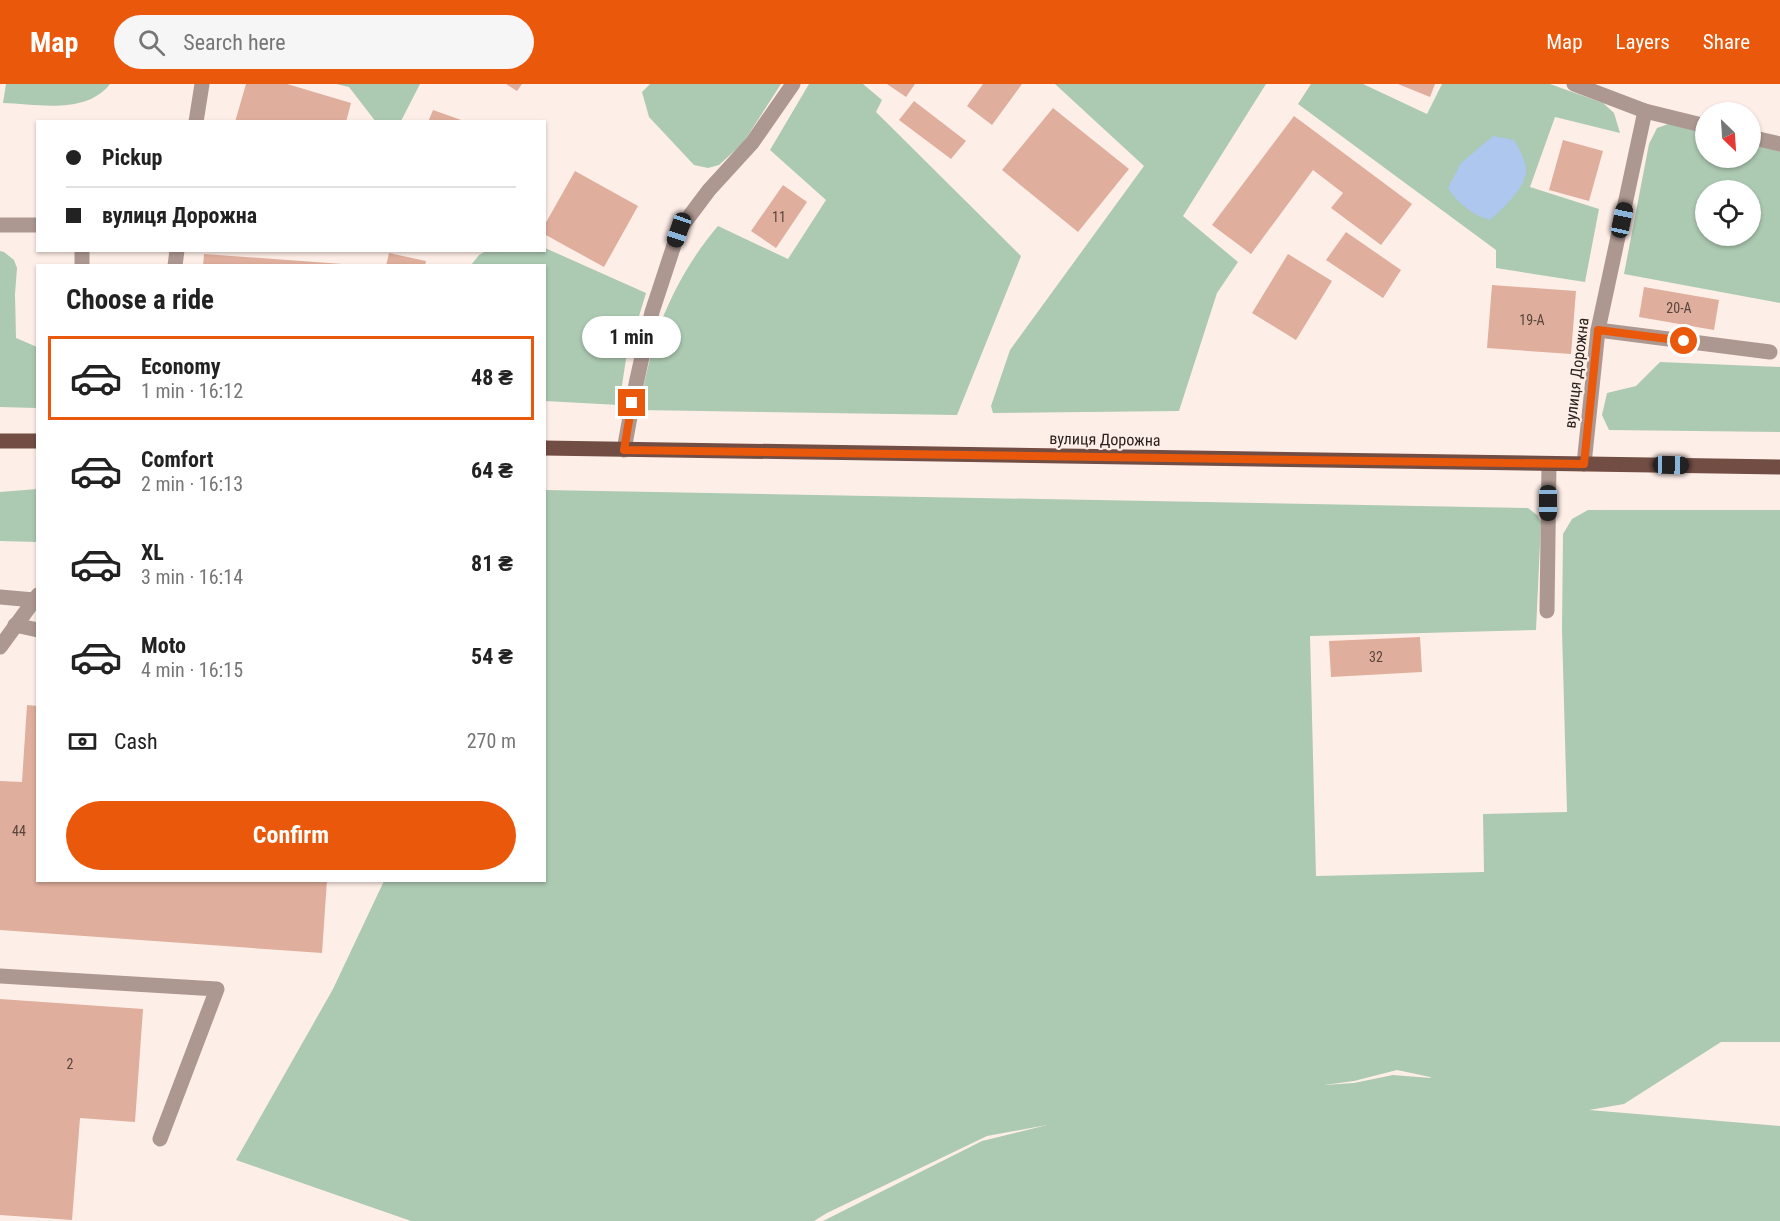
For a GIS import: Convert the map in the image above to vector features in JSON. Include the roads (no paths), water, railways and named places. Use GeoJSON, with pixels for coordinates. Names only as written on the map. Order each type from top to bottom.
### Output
{"type":"FeatureCollection","features":[{"type":"Feature","properties":{"kind":"main road"},"geometry":{"type":"LineString","coordinates":[[0,441],[36,441]]}},
{"type":"Feature","properties":{"kind":"main road","name":"вулиця Дорожна"},"geometry":{"type":"LineString","coordinates":[[546,448],[1780,467]]}},
{"type":"Feature","properties":{"kind":"street"},"geometry":{"type":"LineString","coordinates":[[196,120],[202,84]]}},
{"type":"Feature","properties":{"kind":"street"},"geometry":{"type":"LineString","coordinates":[[624,450],[652,312],[679,230],[709,190],[752,143],[793,84]]}},
{"type":"Feature","properties":{"kind":"street"},"geometry":{"type":"LineString","coordinates":[[1574,84],[1645,111],[1695,123]]}},
{"type":"Feature","properties":{"kind":"street","name":"вулиця Дорожна"},"geometry":{"type":"LineString","coordinates":[[1584,464],[1598,330],[1645,111]]}},
{"type":"Feature","properties":{"kind":"street"},"geometry":{"type":"LineString","coordinates":[[1761,140],[1780,144]]}},
{"type":"Feature","properties":{"kind":"street"},"geometry":{"type":"LineString","coordinates":[[0,225],[36,225]]}},
{"type":"Feature","properties":{"kind":"street"},"geometry":{"type":"LineString","coordinates":[[1598,330],[1770,352]]}},
{"type":"Feature","properties":{"kind":"street"},"geometry":{"type":"LineString","coordinates":[[1547,611],[1549,464]]}},
{"type":"Feature","properties":{"kind":"street"},"geometry":{"type":"LineString","coordinates":[[0,597],[36,597]]}},
{"type":"Feature","properties":{"kind":"street"},"geometry":{"type":"LineString","coordinates":[[0,647],[36,597]]}},
{"type":"Feature","properties":{"kind":"street"},"geometry":{"type":"LineString","coordinates":[[15,625],[36,630]]}},
{"type":"Feature","properties":{"kind":"street"},"geometry":{"type":"LineString","coordinates":[[0,976],[217,989],[160,1139]]}},
{"type":"Feature","properties":{"kind":"water"},"geometry":{"type":"Polygon","coordinates":[[[1493,136],[1514,140],[1524,159],[1526,171],[1522,185],[1517,192],[1490,220],[1466,208],[1448,188],[1461,163],[1493,136]]]}}]}
